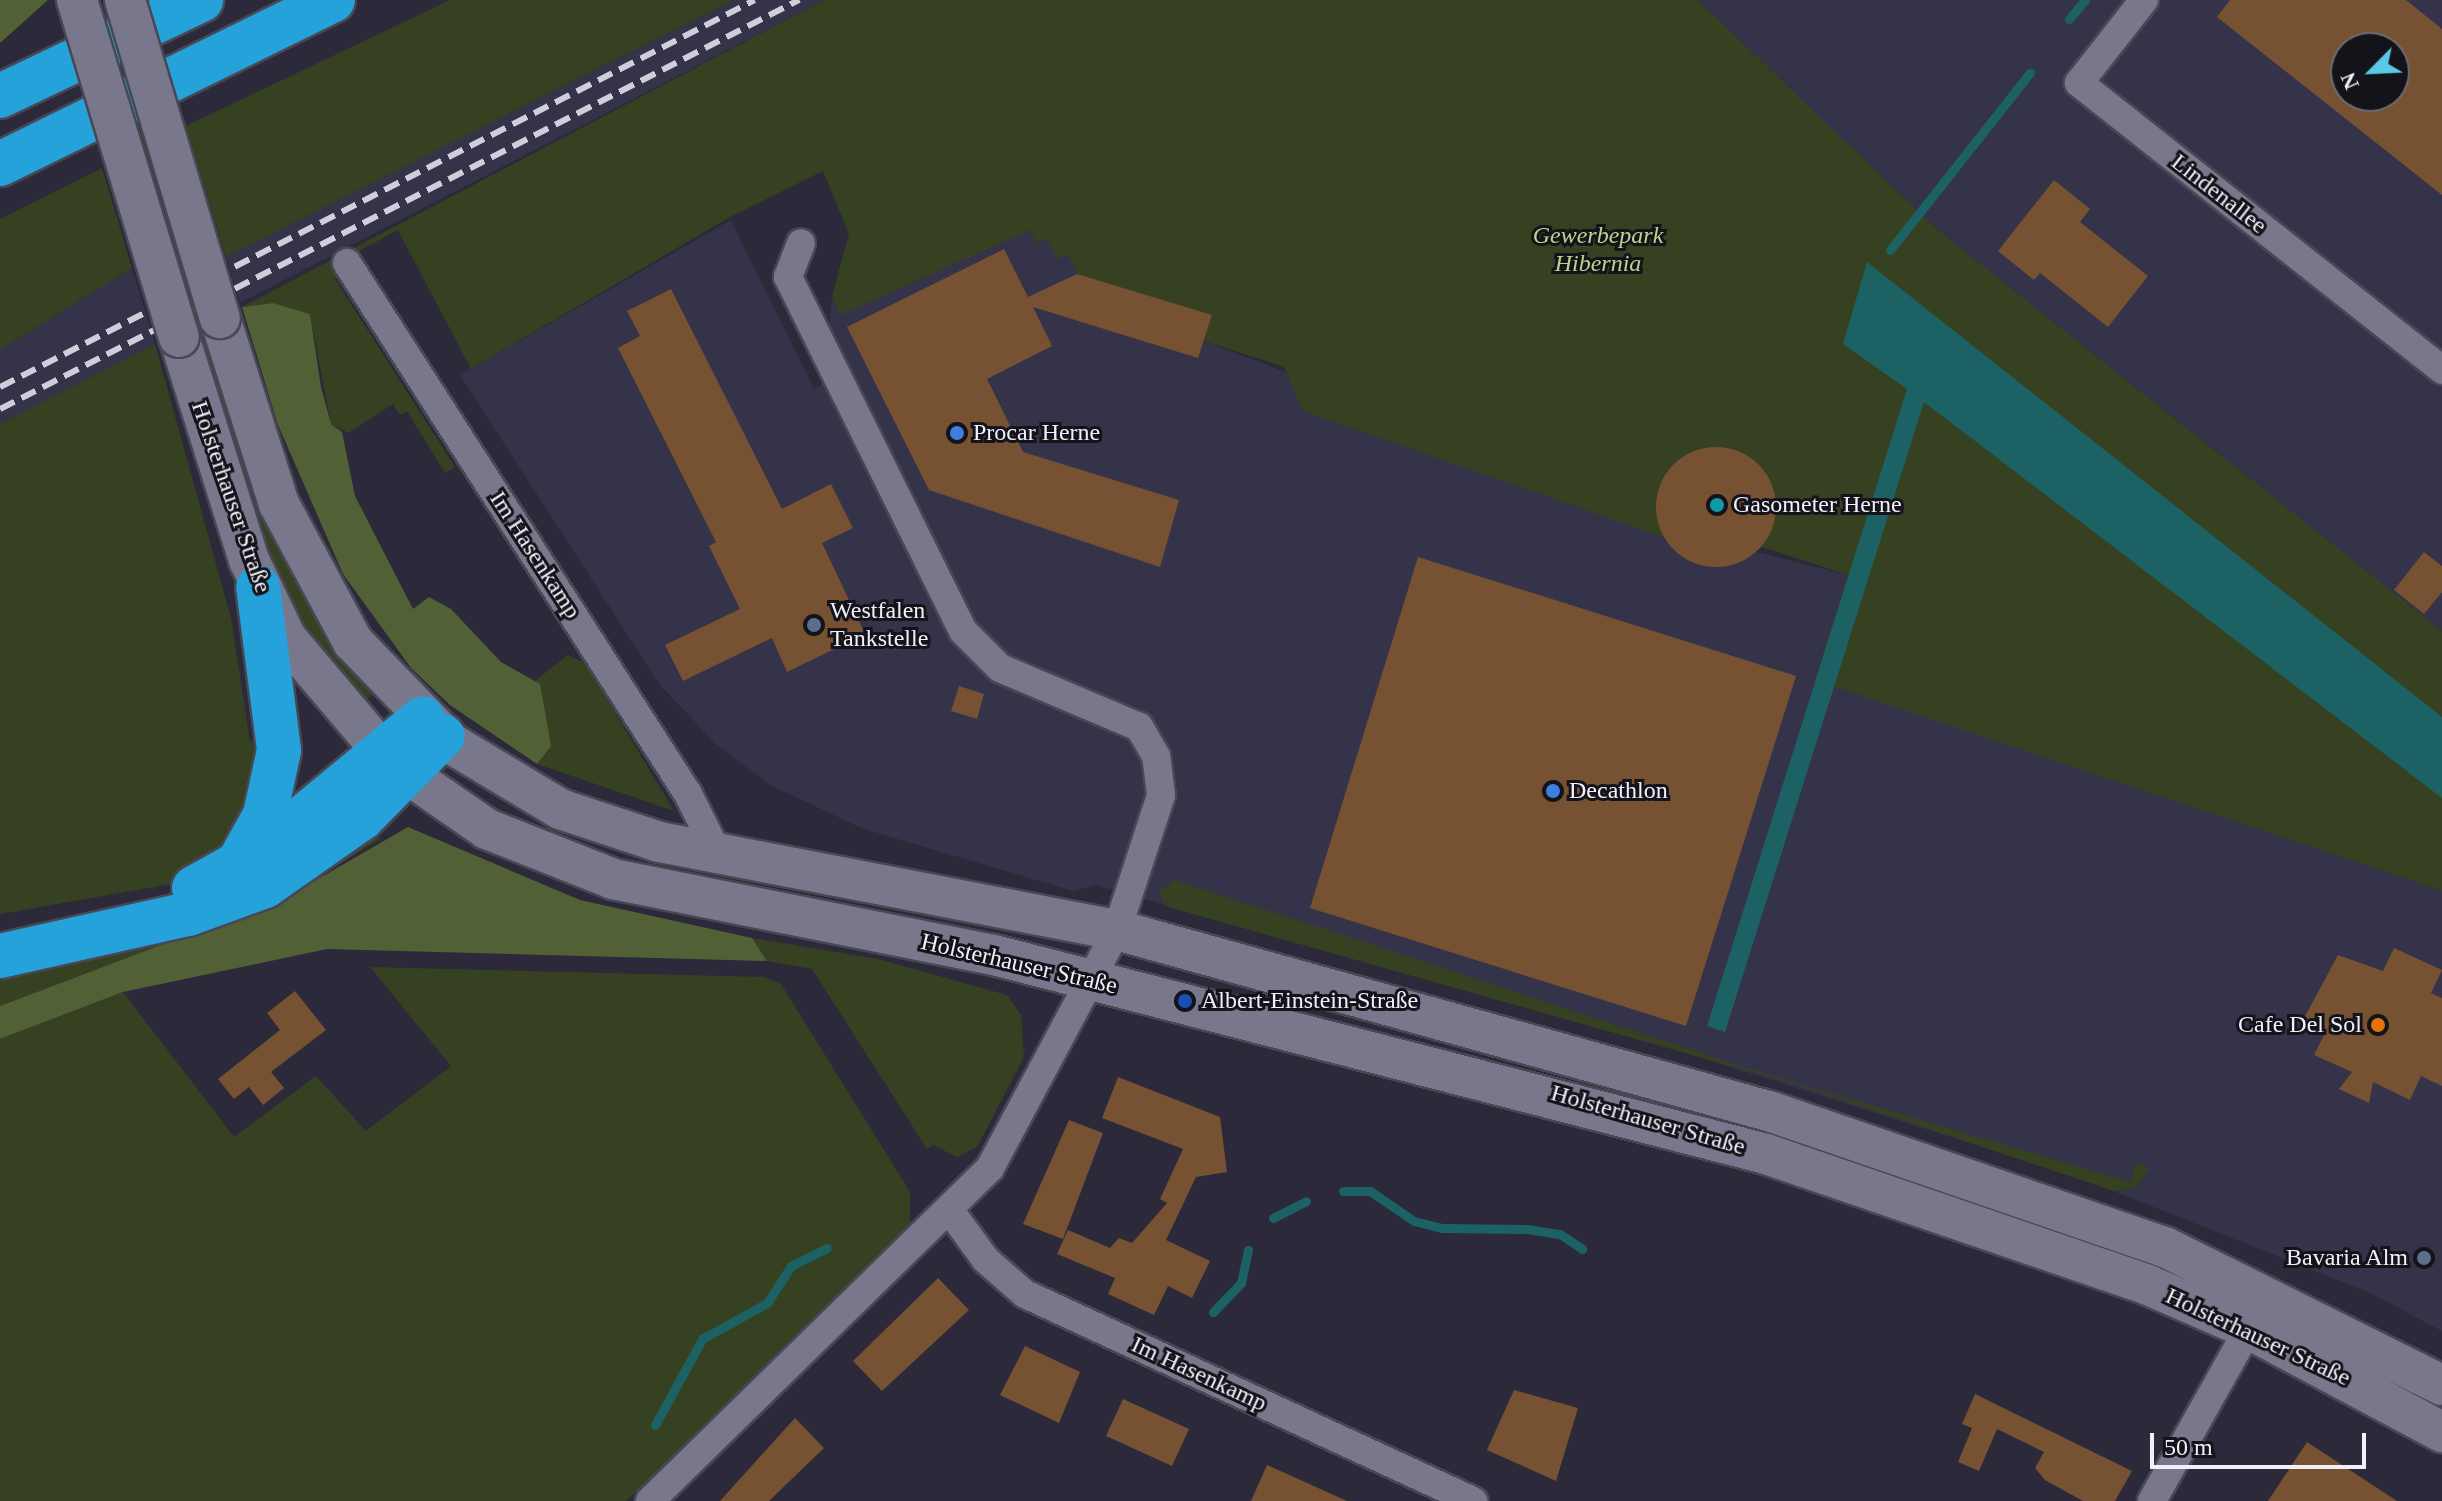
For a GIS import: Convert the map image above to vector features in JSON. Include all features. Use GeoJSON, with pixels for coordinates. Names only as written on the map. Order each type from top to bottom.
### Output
{"type":"FeatureCollection","features":[{"type":"Feature","properties":{"kind":"highway"},"geometry":{"type":"LineString","coordinates":[[0,96],[201,0]]}},
{"type":"Feature","properties":{"kind":"highway"},"geometry":{"type":"LineString","coordinates":[[0,164],[333,0]]}},
{"type":"Feature","properties":{"kind":"highway"},"geometry":{"type":"LineString","coordinates":[[234,868],[265,815],[279,750],[258,587]]}},
{"type":"Feature","properties":{"kind":"highway"},"geometry":{"type":"LineString","coordinates":[[0,956],[188,914],[265,886],[338,838],[394,765],[433,727]]}},
{"type":"Feature","properties":{"kind":"highway"},"geometry":{"type":"LineString","coordinates":[[0,935],[180,893],[234,868],[394,765]]}},
{"type":"Feature","properties":{"kind":"main road","name":"Holsterhauser Straße"},"geometry":{"type":"LineString","coordinates":[[77,0],[258,587],[318,684],[394,765],[487,829],[569,866],[1092,980],[1766,1154],[1960,1214],[2249,1329],[2442,1432]]}},
{"type":"Feature","properties":{"kind":"main road","name":"Holsterhauser Straße"},"geometry":{"type":"LineString","coordinates":[[125,0],[220,318],[306,565],[353,642],[433,727],[523,791],[601,826],[1117,930],[1772,1112],[1974,1176],[2268,1293],[2442,1385]]}},
{"type":"Feature","properties":{"kind":"street","name":"Lindenallee"},"geometry":{"type":"LineString","coordinates":[[2144,0],[2079,83],[2442,370]]}},
{"type":"Feature","properties":{"kind":"street"},"geometry":{"type":"LineString","coordinates":[[665,1496],[951,1212],[1020,1122],[1117,930],[1161,795],[1153,748],[1118,714],[1000,668],[963,631],[788,277],[801,243]]}},
{"type":"Feature","properties":{"kind":"street","name":"Im Hasenkamp"},"geometry":{"type":"LineString","coordinates":[[347,263],[688,794],[716,850]]}},
{"type":"Feature","properties":{"kind":"street","name":"Im Hasenkamp"},"geometry":{"type":"LineString","coordinates":[[951,1212],[986,1260],[1025,1294],[1474,1501]]}},
{"type":"Feature","properties":{"kind":"street"},"geometry":{"type":"LineString","coordinates":[[2152,1501],[2268,1293]]}},
{"type":"Feature","properties":{"kind":"shaded area"},"geometry":{"type":"Polygon","coordinates":[[[0,0],[48,0],[0,43],[0,0]]]}},
{"type":"Feature","properties":{"kind":"shaded area"},"geometry":{"type":"Polygon","coordinates":[[[734,0],[824,0],[240,303],[226,257],[734,0]]]}},
{"type":"Feature","properties":{"kind":"shaded area"},"geometry":{"type":"Polygon","coordinates":[[[1698,0],[2442,0],[2442,631],[1939,231],[1698,0]]]}},
{"type":"Feature","properties":{"kind":"shaded area"},"geometry":{"type":"Polygon","coordinates":[[[731,220],[814,389],[846,370],[829,333],[832,296],[841,314],[1030,230],[1068,254],[1212,315],[1204,341],[1757,552],[1848,575],[1816,680],[2442,891],[2442,1331],[2368,1292],[2083,1179],[1677,1050],[1096,885],[1073,891],[864,829],[772,786],[717,745],[660,685],[460,375],[731,220]]]}},
{"type":"Feature","properties":{"kind":"shaded area"},"geometry":{"type":"Polygon","coordinates":[[[1867,262],[2442,717],[2442,798],[1924,402],[1725,1032],[1707,1026],[1907,389],[1843,344],[1867,262]]]}},
{"type":"Feature","properties":{"kind":"shaded area"},"geometry":{"type":"Polygon","coordinates":[[[132,268],[155,344],[0,424],[0,350],[132,268]]]}},
{"type":"Feature","properties":{"kind":"shaded area"},"geometry":{"type":"Polygon","coordinates":[[[273,303],[310,314],[321,387],[331,424],[342,432],[355,496],[413,609],[429,597],[451,609],[501,662],[540,684],[551,746],[537,764],[450,705],[411,668],[343,574],[278,425],[242,307],[273,303]]]}},
{"type":"Feature","properties":{"kind":"shaded area"},"geometry":{"type":"Polygon","coordinates":[[[408,827],[580,900],[752,938],[767,961],[327,949],[123,992],[0,1039],[0,1006],[285,898],[408,827]]]}},
{"type":"Feature","properties":{"kind":"green space"},"geometry":{"type":"Polygon","coordinates":[[[450,0],[734,0],[226,257],[186,126],[450,0]]]}},
{"type":"Feature","properties":{"kind":"green space","name":"Gewerbepark Hibernia"},"geometry":{"type":"Polygon","coordinates":[[[824,0],[1698,0],[1939,231],[2442,631],[2442,891],[1815,680],[1848,575],[1762,547],[1727,567],[1698,565],[1663,537],[1303,411],[1284,367],[1204,341],[1212,315],[1077,274],[1068,254],[1057,259],[1047,239],[1037,243],[1030,230],[841,315],[832,296],[849,234],[823,171],[730,217],[471,369],[398,230],[340,261],[335,279],[455,467],[445,473],[407,411],[400,415],[393,404],[348,433],[331,424],[310,314],[273,303],[242,307],[824,0]]]}},
{"type":"Feature","properties":{"kind":"green space"},"geometry":{"type":"Polygon","coordinates":[[[102,168],[132,268],[0,350],[0,219],[102,168]]]}},
{"type":"Feature","properties":{"kind":"green space"},"geometry":{"type":"Polygon","coordinates":[[[207,324],[375,692],[358,708],[277,586],[191,331],[207,324]]]}},
{"type":"Feature","properties":{"kind":"green space"},"geometry":{"type":"Polygon","coordinates":[[[155,344],[231,618],[250,741],[264,740],[263,768],[233,843],[177,883],[0,914],[0,424],[155,344]]]}},
{"type":"Feature","properties":{"kind":"green space"},"geometry":{"type":"Polygon","coordinates":[[[568,655],[586,664],[674,811],[537,764],[550,746],[536,680],[568,655]]]}},
{"type":"Feature","properties":{"kind":"green space"},"geometry":{"type":"Polygon","coordinates":[[[370,829],[380,839],[285,898],[0,1006],[0,977],[370,829]]]}},
{"type":"Feature","properties":{"kind":"green space"},"geometry":{"type":"Polygon","coordinates":[[[1175,880],[1747,1068],[2130,1182],[2137,1162],[2150,1168],[2136,1188],[2114,1191],[1795,1084],[1165,906],[1159,890],[1175,880]]]}},
{"type":"Feature","properties":{"kind":"green space"},"geometry":{"type":"Polygon","coordinates":[[[752,938],[878,959],[1007,995],[1021,1015],[1024,1057],[977,1147],[957,1157],[933,1145],[927,1149],[812,969],[767,961],[752,938]]]}},
{"type":"Feature","properties":{"kind":"green space"},"geometry":{"type":"Polygon","coordinates":[[[370,967],[764,977],[781,984],[910,1192],[910,1227],[626,1501],[0,1501],[0,1039],[123,992],[234,1137],[316,1076],[366,1131],[451,1066],[370,967]]]}},
{"type":"Feature","properties":{"kind":"building"},"geometry":{"type":"Polygon","coordinates":[[[2230,0],[2406,0],[2442,29],[2442,195],[2337,112],[2410,112],[2410,32],[2330,32],[2330,106],[2217,17],[2230,0]]]}},
{"type":"Feature","properties":{"kind":"building"},"geometry":{"type":"Polygon","coordinates":[[[2054,180],[2090,209],[2080,222],[2148,276],[2108,327],[2040,273],[2034,280],[1998,251],[2054,180]]]}},
{"type":"Feature","properties":{"kind":"building"},"geometry":{"type":"Polygon","coordinates":[[[1004,249],[1028,297],[1077,274],[1212,315],[1198,358],[1033,307],[1052,346],[987,379],[1023,452],[1179,500],[1160,567],[929,490],[847,327],[1004,249]]]}},
{"type":"Feature","properties":{"kind":"building"},"geometry":{"type":"Polygon","coordinates":[[[671,289],[782,509],[831,484],[853,528],[822,543],[865,634],[787,672],[772,638],[683,681],[665,645],[740,609],[709,546],[716,542],[618,348],[640,336],[627,311],[671,289]]]}},
{"type":"Feature","properties":{"kind":"building","name":"Gasometer Herne"},"geometry":{"type":"Polygon","coordinates":[[[1716,447],[1739,451],[1759,464],[1772,484],[1776,507],[1772,530],[1759,550],[1739,563],[1716,567],[1693,563],[1673,550],[1660,530],[1656,507],[1660,484],[1673,464],[1693,451],[1716,447]]]}},
{"type":"Feature","properties":{"kind":"building"},"geometry":{"type":"Polygon","coordinates":[[[2424,552],[2442,566],[2442,592],[2424,614],[2394,590],[2424,552]]]}},
{"type":"Feature","properties":{"kind":"building","name":"Decathlon"},"geometry":{"type":"Polygon","coordinates":[[[1418,557],[1796,676],[1686,1026],[1310,908],[1418,557]]]}},
{"type":"Feature","properties":{"kind":"building"},"geometry":{"type":"Polygon","coordinates":[[[959,686],[984,694],[977,719],[951,711],[959,686]]]}},
{"type":"Feature","properties":{"kind":"building","name":"Cafe Del Sol"},"geometry":{"type":"Polygon","coordinates":[[[2394,948],[2442,970],[2431,993],[2442,998],[2442,1086],[2421,1076],[2410,1100],[2373,1082],[2369,1103],[2339,1089],[2352,1072],[2314,1055],[2326,1031],[2303,1020],[2338,955],[2383,971],[2394,948]]]}},
{"type":"Feature","properties":{"kind":"building"},"geometry":{"type":"Polygon","coordinates":[[[295,991],[326,1030],[271,1072],[284,1088],[263,1105],[249,1087],[234,1099],[218,1079],[280,1030],[267,1013],[295,991]]]}},
{"type":"Feature","properties":{"kind":"building"},"geometry":{"type":"Polygon","coordinates":[[[1118,1077],[1220,1117],[1227,1172],[1196,1177],[1166,1240],[1210,1261],[1192,1298],[1168,1286],[1154,1315],[1108,1294],[1115,1278],[1057,1254],[1068,1230],[1110,1248],[1119,1238],[1132,1243],[1167,1203],[1160,1199],[1183,1149],[1102,1118],[1118,1077]]]}},
{"type":"Feature","properties":{"kind":"building"},"geometry":{"type":"Polygon","coordinates":[[[1069,1120],[1103,1133],[1063,1239],[1023,1224],[1069,1120]]]}},
{"type":"Feature","properties":{"kind":"building"},"geometry":{"type":"Polygon","coordinates":[[[938,1278],[969,1310],[882,1391],[853,1361],[938,1278]]]}},
{"type":"Feature","properties":{"kind":"building"},"geometry":{"type":"Polygon","coordinates":[[[1025,1346],[1080,1372],[1059,1423],[1000,1395],[1025,1346]]]}},
{"type":"Feature","properties":{"kind":"building"},"geometry":{"type":"Polygon","coordinates":[[[1514,1390],[1578,1408],[1556,1481],[1487,1450],[1514,1390]]]}},
{"type":"Feature","properties":{"kind":"building"},"geometry":{"type":"Polygon","coordinates":[[[1975,1394],[2132,1471],[2115,1501],[2083,1501],[2045,1480],[2035,1468],[2044,1452],[1997,1429],[1979,1471],[1958,1462],[1972,1428],[1962,1424],[1975,1394]]]}},
{"type":"Feature","properties":{"kind":"building"},"geometry":{"type":"Polygon","coordinates":[[[1123,1399],[1189,1429],[1172,1466],[1106,1436],[1123,1399]]]}},
{"type":"Feature","properties":{"kind":"building"},"geometry":{"type":"Polygon","coordinates":[[[795,1418],[824,1448],[769,1501],[720,1501],[795,1418]]]}},
{"type":"Feature","properties":{"kind":"building"},"geometry":{"type":"Polygon","coordinates":[[[2307,1442],[2397,1501],[2268,1501],[2307,1442]]]}},
{"type":"Feature","properties":{"kind":"building"},"geometry":{"type":"Polygon","coordinates":[[[1267,1465],[1347,1501],[1251,1501],[1267,1465]]]}},
{"type":"Feature","properties":{"kind":"waterway"},"geometry":{"type":"LineString","coordinates":[[2069,19],[2085,0]]}},
{"type":"Feature","properties":{"kind":"waterway"},"geometry":{"type":"LineString","coordinates":[[1890,250],[2030,73]]}},
{"type":"Feature","properties":{"kind":"waterway"},"geometry":{"type":"LineString","coordinates":[[1343,1191],[1370,1191],[1414,1221],[1442,1228],[1527,1229],[1560,1234],[1582,1249]]}},
{"type":"Feature","properties":{"kind":"waterway"},"geometry":{"type":"LineString","coordinates":[[1273,1218],[1306,1201]]}},
{"type":"Feature","properties":{"kind":"waterway"},"geometry":{"type":"LineString","coordinates":[[655,1425],[702,1339],[767,1303],[791,1266],[827,1248]]}},
{"type":"Feature","properties":{"kind":"waterway"},"geometry":{"type":"LineString","coordinates":[[1213,1312],[1241,1283],[1248,1250]]}},
{"type":"Feature","properties":{"kind":"railway"},"geometry":{"type":"LineString","coordinates":[[0,387],[755,0]]}},
{"type":"Feature","properties":{"kind":"railway"},"geometry":{"type":"LineString","coordinates":[[0,409],[799,0]]}},
{"type":"Feature","properties":{"kind":"place","name":"Procar Herne"},"geometry":{"type":"Point","coordinates":[957,433]}},
{"type":"Feature","properties":{"kind":"place","name":"Gasometer Herne"},"geometry":{"type":"Point","coordinates":[1717,505]}},
{"type":"Feature","properties":{"kind":"place","name":"Westfalen Tankstelle"},"geometry":{"type":"Point","coordinates":[814,625]}},
{"type":"Feature","properties":{"kind":"place","name":"Decathlon"},"geometry":{"type":"Point","coordinates":[1553,791]}},
{"type":"Feature","properties":{"kind":"place","name":"Albert-Einstein-Straße"},"geometry":{"type":"Point","coordinates":[1185,1001]}},
{"type":"Feature","properties":{"kind":"place","name":"Cafe Del Sol"},"geometry":{"type":"Point","coordinates":[2378,1025]}},
{"type":"Feature","properties":{"kind":"place","name":"Bavaria Alm"},"geometry":{"type":"Point","coordinates":[2424,1258]}}]}
